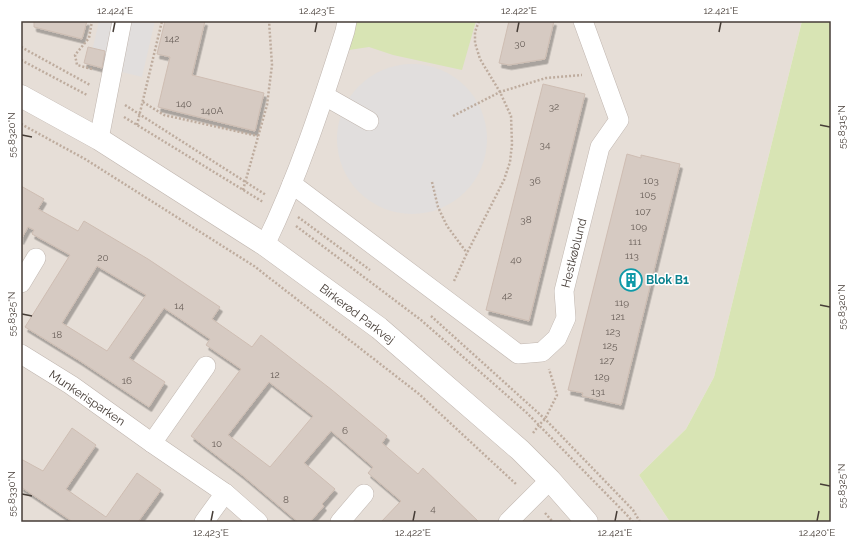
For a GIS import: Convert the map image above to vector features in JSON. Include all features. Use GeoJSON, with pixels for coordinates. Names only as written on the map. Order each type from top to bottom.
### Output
{"type":"FeatureCollection","features":[{"type":"Feature","properties":{"kind":"street"},"geometry":{"type":"LineString","coordinates":[[99,139],[122,21]]}},
{"type":"Feature","properties":{"kind":"street"},"geometry":{"type":"LineString","coordinates":[[265,246],[292,184],[325,96],[347,21]]}},
{"type":"Feature","properties":{"kind":"street","name":"Hestkøblund"},"geometry":{"type":"LineString","coordinates":[[542,352],[557,338],[566,318],[564,291],[600,147],[619,120],[583,21]]}},
{"type":"Feature","properties":{"kind":"street","name":"Birkerød Parkvej"},"geometry":{"type":"LineString","coordinates":[[21,96],[99,139],[265,246],[379,328],[520,450],[550,480],[587,522]]}},
{"type":"Feature","properties":{"kind":"street"},"geometry":{"type":"LineString","coordinates":[[325,96],[369,122]]}},
{"type":"Feature","properties":{"kind":"street"},"geometry":{"type":"LineString","coordinates":[[292,184],[518,354],[542,352]]}},
{"type":"Feature","properties":{"kind":"street"},"geometry":{"type":"LineString","coordinates":[[21,283],[36,258]]}},
{"type":"Feature","properties":{"kind":"street","name":"Munkerisparken"},"geometry":{"type":"LineString","coordinates":[[21,354],[71,385],[225,493],[258,522]]}},
{"type":"Feature","properties":{"kind":"street"},"geometry":{"type":"LineString","coordinates":[[152,443],[206,366]]}},
{"type":"Feature","properties":{"kind":"street"},"geometry":{"type":"LineString","coordinates":[[508,522],[550,480]]}},
{"type":"Feature","properties":{"kind":"street"},"geometry":{"type":"LineString","coordinates":[[204,522],[225,493]]}},
{"type":"Feature","properties":{"kind":"street"},"geometry":{"type":"LineString","coordinates":[[340,522],[364,494]]}},
{"type":"Feature","properties":{"kind":"path"},"geometry":{"type":"LineString","coordinates":[[92,21],[89,38],[75,55],[77,65],[111,75]]}},
{"type":"Feature","properties":{"kind":"path"},"geometry":{"type":"LineString","coordinates":[[137,125],[162,21]]}},
{"type":"Feature","properties":{"kind":"path"},"geometry":{"type":"LineString","coordinates":[[243,190],[267,105],[272,65],[269,21]]}},
{"type":"Feature","properties":{"kind":"path"},"geometry":{"type":"LineString","coordinates":[[446,300],[467,253],[504,180],[510,162],[512,144],[511,116],[500,92],[480,59],[475,43],[475,32],[479,21]]}},
{"type":"Feature","properties":{"kind":"path"},"geometry":{"type":"LineString","coordinates":[[21,47],[107,94],[246,181],[283,206],[372,272]]}},
{"type":"Feature","properties":{"kind":"path"},"geometry":{"type":"LineString","coordinates":[[453,116],[500,92],[546,78],[602,73]]}},
{"type":"Feature","properties":{"kind":"path"},"geometry":{"type":"LineString","coordinates":[[143,102],[164,115],[258,136]]}},
{"type":"Feature","properties":{"kind":"path"},"geometry":{"type":"LineString","coordinates":[[21,124],[85,159],[254,266],[419,394],[532,498],[553,522]]}},
{"type":"Feature","properties":{"kind":"path"},"geometry":{"type":"LineString","coordinates":[[432,182],[438,208],[447,226],[467,253]]}},
{"type":"Feature","properties":{"kind":"path"},"geometry":{"type":"LineString","coordinates":[[428,314],[545,419],[633,510],[640,522]]}},
{"type":"Feature","properties":{"kind":"path"},"geometry":{"type":"LineString","coordinates":[[533,432],[545,419],[557,395],[542,352]]}},
{"type":"Feature","properties":{"kind":"shaded area"},"geometry":{"type":"Polygon","coordinates":[[[21,21],[802,21],[714,377],[686,429],[639,475],[670,522],[21,522],[21,21]]]}},
{"type":"Feature","properties":{"kind":"shaded area"},"geometry":{"type":"Polygon","coordinates":[[[99,21],[155,21],[142,77],[89,64],[99,21]]]}},
{"type":"Feature","properties":{"kind":"shaded area"},"geometry":{"type":"Polygon","coordinates":[[[412,64],[434,67],[454,77],[465,86],[474,97],[484,117],[487,139],[484,161],[474,181],[465,192],[454,201],[434,211],[412,214],[390,211],[370,201],[359,192],[350,181],[340,161],[337,139],[340,117],[350,97],[359,86],[370,77],[390,67],[412,64]]]}},
{"type":"Feature","properties":{"kind":"green space"},"geometry":{"type":"Polygon","coordinates":[[[353,21],[476,21],[462,70],[393,55],[369,47],[349,50],[353,21]]]}},
{"type":"Feature","properties":{"kind":"green space"},"geometry":{"type":"Polygon","coordinates":[[[802,21],[831,21],[831,522],[670,522],[639,475],[686,429],[714,377],[802,21]]]}},
{"type":"Feature","properties":{"kind":"building"},"geometry":{"type":"Polygon","coordinates":[[[34,21],[87,21],[82,39],[34,27],[34,21]]]}},
{"type":"Feature","properties":{"kind":"building"},"geometry":{"type":"Polygon","coordinates":[[[165,21],[205,21],[192,75],[264,93],[255,131],[158,107],[170,57],[157,54],[165,21]]]}},
{"type":"Feature","properties":{"kind":"building"},"geometry":{"type":"Polygon","coordinates":[[[509,21],[554,21],[545,59],[509,65],[499,63],[509,21]]]}},
{"type":"Feature","properties":{"kind":"building"},"geometry":{"type":"Polygon","coordinates":[[[88,47],[105,51],[102,68],[84,63],[88,47]]]}},
{"type":"Feature","properties":{"kind":"building"},"geometry":{"type":"Polygon","coordinates":[[[543,84],[585,94],[529,321],[486,310],[543,84]]]}},
{"type":"Feature","properties":{"kind":"building","name":"Blok B1"},"geometry":{"type":"Polygon","coordinates":[[[627,154],[641,158],[641,155],[680,164],[621,405],[582,396],[583,393],[568,390],[627,154]]]}},
{"type":"Feature","properties":{"kind":"building"},"geometry":{"type":"Polygon","coordinates":[[[21,186],[44,199],[38,209],[78,231],[84,221],[148,259],[220,307],[212,319],[252,347],[261,335],[332,390],[387,436],[382,443],[418,474],[423,468],[479,522],[381,522],[401,501],[368,473],[373,467],[331,431],[304,463],[335,489],[322,504],[324,506],[310,522],[298,522],[242,475],[191,436],[241,369],[206,345],[210,339],[164,308],[129,358],[165,382],[149,407],[80,361],[25,327],[70,255],[32,234],[34,230],[28,227],[21,240],[21,186]],[[97,266],[62,323],[107,351],[146,295],[97,266]],[[269,382],[228,435],[270,467],[313,416],[269,382]]]}},
{"type":"Feature","properties":{"kind":"building"},"geometry":{"type":"Polygon","coordinates":[[[72,428],[96,445],[66,489],[106,517],[137,473],[161,490],[138,522],[73,522],[21,487],[21,459],[43,471],[72,428]]]}},
{"type":"Feature","properties":{"kind":"place","name":"Blok B1"},"geometry":{"type":"Point","coordinates":[631,280]}}]}
